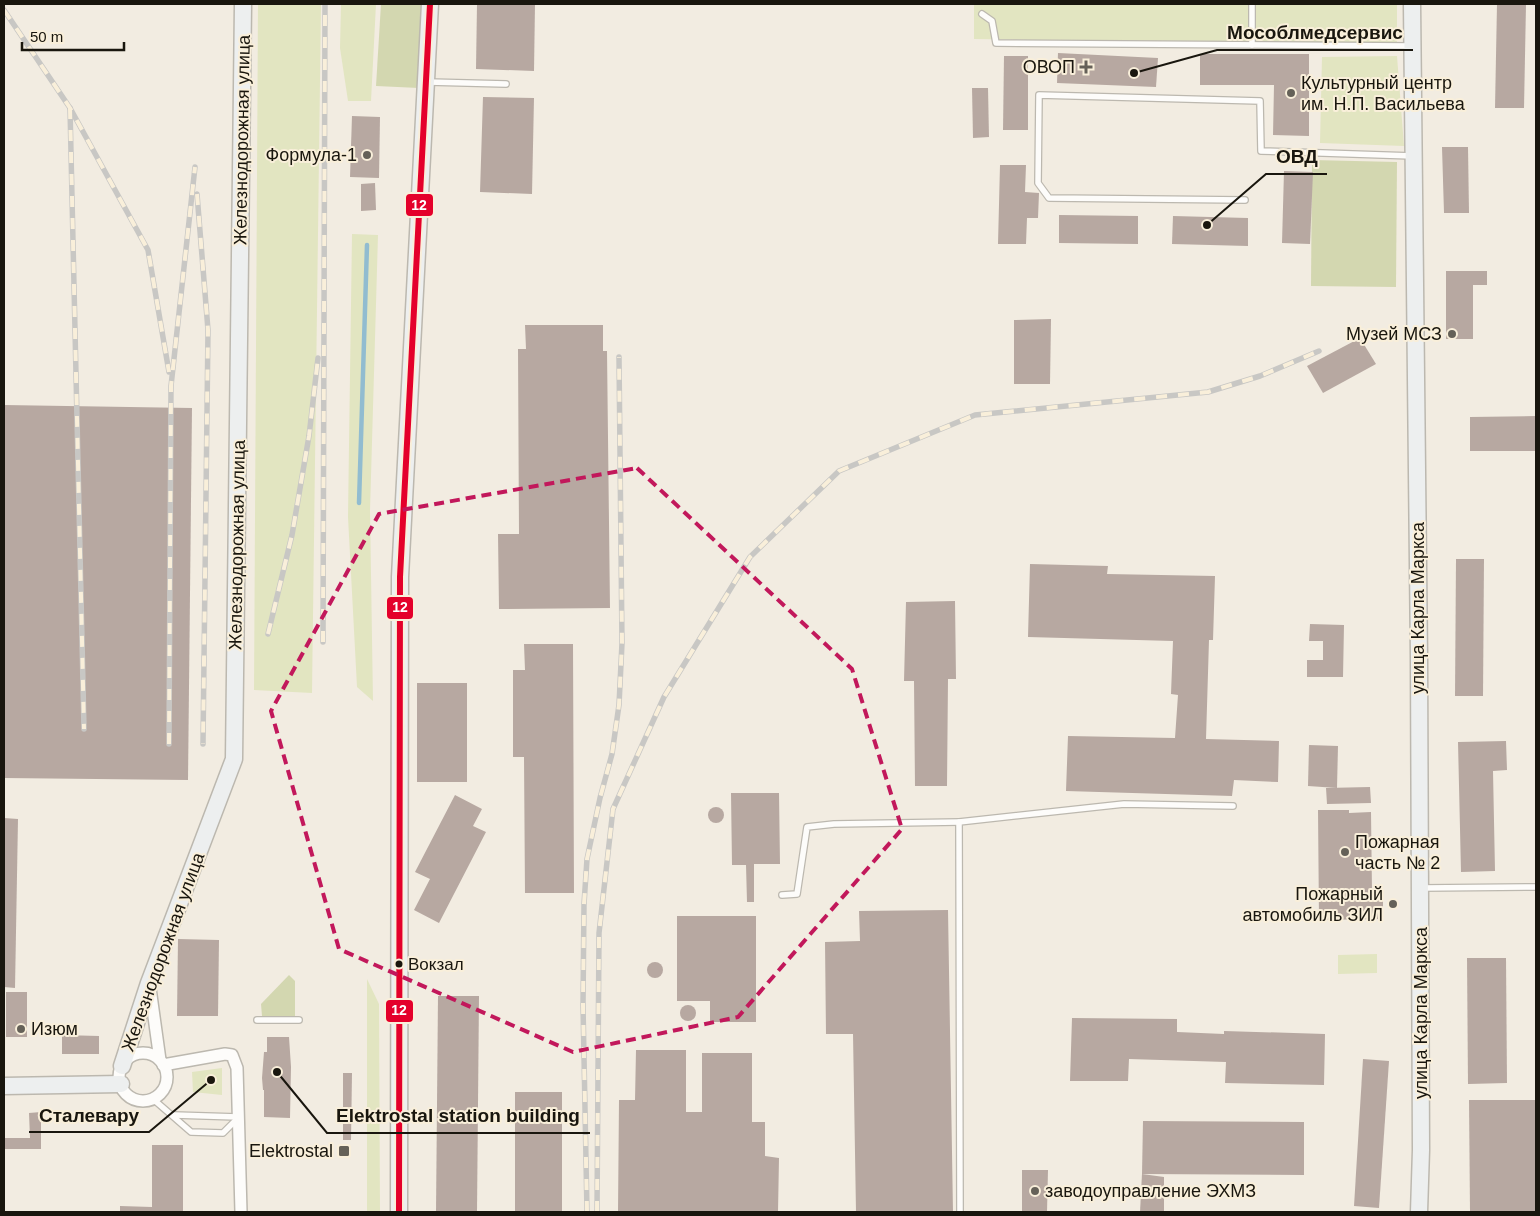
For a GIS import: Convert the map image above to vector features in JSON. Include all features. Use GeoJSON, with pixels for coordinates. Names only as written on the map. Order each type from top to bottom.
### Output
{"type":"FeatureCollection","features":[{"type":"Feature","properties":{"kind":"street","name":"Железнодорожная улица"},"geometry":{"type":"LineString","coordinates":[[122,1066],[149,983],[234,759],[243,4]]}},
{"type":"Feature","properties":{"kind":"street"},"geometry":{"type":"LineString","coordinates":[[399,1212],[400,577],[430,4]]}},
{"type":"Feature","properties":{"kind":"street","name":"улица Карла Маркса"},"geometry":{"type":"LineString","coordinates":[[1412,4],[1415,156],[1422,1150],[1418,1212]]}},
{"type":"Feature","properties":{"kind":"street"},"geometry":{"type":"LineString","coordinates":[[149,983],[162,1062],[167,1077],[166,1084],[159,1095],[153,1099],[140,1101],[128,1095],[120,1084],[122,1066],[130,1058],[142,1054],[148,1054],[162,1062],[225,1054],[232,1056],[237,1068],[241,1212]]}},
{"type":"Feature","properties":{"kind":"street"},"geometry":{"type":"LineString","coordinates":[[4,1086],[120,1084]]}},
{"type":"Feature","properties":{"kind":"lane"},"geometry":{"type":"LineString","coordinates":[[1252,4],[1252,45]]}},
{"type":"Feature","properties":{"kind":"lane"},"geometry":{"type":"LineString","coordinates":[[982,14],[992,21],[996,43],[1412,46]]}},
{"type":"Feature","properties":{"kind":"lane"},"geometry":{"type":"LineString","coordinates":[[426,82],[506,84]]}},
{"type":"Feature","properties":{"kind":"lane"},"geometry":{"type":"LineString","coordinates":[[1245,200],[1049,198],[1038,183],[1039,95],[1260,101],[1261,151],[1415,156]]}},
{"type":"Feature","properties":{"kind":"lane"},"geometry":{"type":"LineString","coordinates":[[782,895],[797,894],[808,827],[834,824],[959,822],[1124,804],[1233,806]]}},
{"type":"Feature","properties":{"kind":"lane"},"geometry":{"type":"LineString","coordinates":[[959,822],[960,1212]]}},
{"type":"Feature","properties":{"kind":"lane"},"geometry":{"type":"LineString","coordinates":[[1420,888],[1536,887]]}},
{"type":"Feature","properties":{"kind":"lane"},"geometry":{"type":"LineString","coordinates":[[256,1020],[300,1020]]}},
{"type":"Feature","properties":{"kind":"lane"},"geometry":{"type":"LineString","coordinates":[[153,1099],[191,1132],[223,1133],[238,1117]]}},
{"type":"Feature","properties":{"kind":"lane"},"geometry":{"type":"LineString","coordinates":[[174,1116],[238,1117]]}},
{"type":"Feature","properties":{"kind":"highlighted area"},"geometry":{"type":"Polygon","coordinates":[[[637,468],[852,669],[902,829],[738,1017],[573,1052],[339,949],[271,711],[379,514],[637,468]]]}},
{"type":"Feature","properties":{"kind":"green space"},"geometry":{"type":"Polygon","coordinates":[[[258,4],[321,4],[312,693],[254,690],[258,4]]]}},
{"type":"Feature","properties":{"kind":"green space"},"geometry":{"type":"Polygon","coordinates":[[[341,4],[376,4],[371,101],[348,101],[340,48],[341,4]]]}},
{"type":"Feature","properties":{"kind":"green space"},"geometry":{"type":"Polygon","coordinates":[[[381,4],[421,4],[419,88],[376,86],[381,4]]]}},
{"type":"Feature","properties":{"kind":"green space"},"geometry":{"type":"Polygon","coordinates":[[[974,4],[1397,4],[1397,46],[974,39],[974,4]]]}},
{"type":"Feature","properties":{"kind":"green space"},"geometry":{"type":"Polygon","coordinates":[[[1397,56],[1404,146],[1320,143],[1322,57],[1397,56]]]}},
{"type":"Feature","properties":{"kind":"green space"},"geometry":{"type":"Polygon","coordinates":[[[1312,160],[1397,162],[1396,287],[1311,286],[1312,160]]]}},
{"type":"Feature","properties":{"kind":"green space"},"geometry":{"type":"Polygon","coordinates":[[[352,234],[378,235],[370,511],[373,701],[357,687],[348,517],[352,234]]]}},
{"type":"Feature","properties":{"kind":"green space"},"geometry":{"type":"Polygon","coordinates":[[[1377,954],[1377,973],[1338,974],[1338,955],[1377,954]]]}},
{"type":"Feature","properties":{"kind":"green space"},"geometry":{"type":"Polygon","coordinates":[[[289,975],[295,981],[295,1016],[262,1016],[261,1004],[289,975]]]}},
{"type":"Feature","properties":{"kind":"green space"},"geometry":{"type":"Polygon","coordinates":[[[367,979],[379,1004],[380,1212],[367,1212],[367,979]]]}},
{"type":"Feature","properties":{"kind":"green space"},"geometry":{"type":"Polygon","coordinates":[[[222,1068],[222,1095],[193,1092],[192,1072],[222,1068]]]}},
{"type":"Feature","properties":{"kind":"building"},"geometry":{"type":"Polygon","coordinates":[[[477,4],[535,4],[534,71],[476,69],[477,4]]]}},
{"type":"Feature","properties":{"kind":"building"},"geometry":{"type":"Polygon","coordinates":[[[1497,4],[1526,4],[1524,108],[1495,108],[1497,4]]]}},
{"type":"Feature","properties":{"kind":"building"},"geometry":{"type":"Polygon","coordinates":[[[1058,53],[1158,58],[1156,87],[1057,83],[1058,53]]]}},
{"type":"Feature","properties":{"kind":"building","name":"Культурный центр им. Н.П. Васильева"},"geometry":{"type":"Polygon","coordinates":[[[1200,54],[1309,54],[1309,136],[1273,135],[1274,85],[1200,85],[1200,54]]]}},
{"type":"Feature","properties":{"kind":"building"},"geometry":{"type":"Polygon","coordinates":[[[1004,56],[1028,56],[1028,130],[1003,130],[1004,56]]]}},
{"type":"Feature","properties":{"kind":"building"},"geometry":{"type":"Polygon","coordinates":[[[972,88],[988,88],[989,137],[973,138],[972,88]]]}},
{"type":"Feature","properties":{"kind":"building"},"geometry":{"type":"Polygon","coordinates":[[[483,97],[534,98],[532,194],[480,192],[483,97]]]}},
{"type":"Feature","properties":{"kind":"building"},"geometry":{"type":"Polygon","coordinates":[[[352,116],[380,117],[379,178],[350,177],[352,116]]]}},
{"type":"Feature","properties":{"kind":"building"},"geometry":{"type":"Polygon","coordinates":[[[1442,147],[1468,147],[1469,213],[1444,213],[1442,147]]]}},
{"type":"Feature","properties":{"kind":"building"},"geometry":{"type":"Polygon","coordinates":[[[1000,165],[1026,165],[1025,192],[1039,193],[1038,218],[1027,218],[1026,244],[998,244],[1000,165]]]}},
{"type":"Feature","properties":{"kind":"building"},"geometry":{"type":"Polygon","coordinates":[[[1284,171],[1313,172],[1310,244],[1282,243],[1284,171]]]}},
{"type":"Feature","properties":{"kind":"building"},"geometry":{"type":"Polygon","coordinates":[[[375,183],[376,210],[361,211],[361,184],[375,183]]]}},
{"type":"Feature","properties":{"kind":"building"},"geometry":{"type":"Polygon","coordinates":[[[1059,215],[1138,216],[1138,244],[1059,243],[1059,215]]]}},
{"type":"Feature","properties":{"kind":"building"},"geometry":{"type":"Polygon","coordinates":[[[1173,216],[1248,218],[1248,246],[1172,244],[1173,216]]]}},
{"type":"Feature","properties":{"kind":"building"},"geometry":{"type":"Polygon","coordinates":[[[1446,271],[1487,271],[1487,285],[1473,285],[1473,339],[1446,339],[1446,271]]]}},
{"type":"Feature","properties":{"kind":"building"},"geometry":{"type":"Polygon","coordinates":[[[1051,319],[1050,384],[1014,384],[1014,320],[1051,319]]]}},
{"type":"Feature","properties":{"kind":"building"},"geometry":{"type":"Polygon","coordinates":[[[525,325],[603,325],[603,351],[607,351],[610,608],[499,609],[498,534],[519,534],[518,349],[526,349],[525,325]]]}},
{"type":"Feature","properties":{"kind":"building"},"geometry":{"type":"Polygon","coordinates":[[[1360,338],[1376,364],[1323,393],[1307,366],[1360,338]]]}},
{"type":"Feature","properties":{"kind":"building"},"geometry":{"type":"Polygon","coordinates":[[[4,405],[192,408],[188,780],[4,778],[4,405]]]}},
{"type":"Feature","properties":{"kind":"building"},"geometry":{"type":"Polygon","coordinates":[[[1536,416],[1536,451],[1470,451],[1470,417],[1536,416]]]}},
{"type":"Feature","properties":{"kind":"building"},"geometry":{"type":"Polygon","coordinates":[[[1456,559],[1484,559],[1483,696],[1455,696],[1456,559]]]}},
{"type":"Feature","properties":{"kind":"building"},"geometry":{"type":"Polygon","coordinates":[[[1030,564],[1108,566],[1107,574],[1215,576],[1213,640],[1209,640],[1206,739],[1279,741],[1278,782],[1234,780],[1232,796],[1066,791],[1068,736],[1175,738],[1178,695],[1171,694],[1173,641],[1028,637],[1030,564]]]}},
{"type":"Feature","properties":{"kind":"building"},"geometry":{"type":"Polygon","coordinates":[[[955,601],[956,679],[948,679],[947,786],[915,786],[914,681],[904,681],[906,602],[955,601]]]}},
{"type":"Feature","properties":{"kind":"building"},"geometry":{"type":"Polygon","coordinates":[[[1310,624],[1344,625],[1343,677],[1307,677],[1307,660],[1323,660],[1323,641],[1309,641],[1310,624]]]}},
{"type":"Feature","properties":{"kind":"building"},"geometry":{"type":"Polygon","coordinates":[[[524,644],[573,644],[574,893],[525,893],[524,757],[513,757],[513,670],[525,670],[524,644]]]}},
{"type":"Feature","properties":{"kind":"building"},"geometry":{"type":"Polygon","coordinates":[[[417,683],[467,683],[467,782],[417,782],[417,683]]]}},
{"type":"Feature","properties":{"kind":"building"},"geometry":{"type":"Polygon","coordinates":[[[1506,741],[1507,770],[1493,771],[1495,871],[1461,872],[1458,742],[1506,741]]]}},
{"type":"Feature","properties":{"kind":"building"},"geometry":{"type":"Polygon","coordinates":[[[1309,745],[1338,746],[1337,788],[1308,786],[1309,745]]]}},
{"type":"Feature","properties":{"kind":"building"},"geometry":{"type":"Polygon","coordinates":[[[1370,787],[1371,803],[1327,804],[1326,788],[1370,787]]]}},
{"type":"Feature","properties":{"kind":"building"},"geometry":{"type":"Polygon","coordinates":[[[731,793],[779,793],[780,864],[754,864],[754,902],[747,902],[746,865],[732,865],[731,793]]]}},
{"type":"Feature","properties":{"kind":"building"},"geometry":{"type":"Polygon","coordinates":[[[455,795],[482,809],[473,826],[486,832],[439,923],[414,910],[430,879],[415,872],[455,795]]]}},
{"type":"Feature","properties":{"kind":"building"},"geometry":{"type":"Polygon","coordinates":[[[716,807],[724,815],[716,823],[708,815],[716,807]]]}},
{"type":"Feature","properties":{"kind":"building","name":"Пожарная часть № 2"},"geometry":{"type":"Polygon","coordinates":[[[1318,810],[1349,810],[1349,813],[1371,812],[1372,892],[1383,892],[1383,919],[1319,920],[1318,810]]]}},
{"type":"Feature","properties":{"kind":"building"},"geometry":{"type":"Polygon","coordinates":[[[4,818],[18,819],[15,988],[4,987],[4,818]]]}},
{"type":"Feature","properties":{"kind":"building"},"geometry":{"type":"Polygon","coordinates":[[[948,910],[953,1212],[856,1212],[853,1034],[826,1034],[825,942],[860,941],[859,911],[948,910]]]}},
{"type":"Feature","properties":{"kind":"building"},"geometry":{"type":"Polygon","coordinates":[[[677,916],[756,916],[756,1022],[710,1022],[710,1001],[677,1001],[677,916]]]}},
{"type":"Feature","properties":{"kind":"building"},"geometry":{"type":"Polygon","coordinates":[[[178,939],[219,940],[218,1016],[177,1016],[178,939]]]}},
{"type":"Feature","properties":{"kind":"building"},"geometry":{"type":"Polygon","coordinates":[[[1467,958],[1506,958],[1507,1083],[1468,1084],[1467,958]]]}},
{"type":"Feature","properties":{"kind":"building"},"geometry":{"type":"Polygon","coordinates":[[[655,962],[663,970],[655,978],[647,970],[655,962]]]}},
{"type":"Feature","properties":{"kind":"building"},"geometry":{"type":"Polygon","coordinates":[[[6,992],[27,992],[27,1037],[6,1037],[6,992]]]}},
{"type":"Feature","properties":{"kind":"building"},"geometry":{"type":"Polygon","coordinates":[[[438,996],[479,996],[477,1212],[436,1212],[438,996]]]}},
{"type":"Feature","properties":{"kind":"building"},"geometry":{"type":"Polygon","coordinates":[[[688,1005],[696,1013],[688,1021],[680,1013],[688,1005]]]}},
{"type":"Feature","properties":{"kind":"building"},"geometry":{"type":"Polygon","coordinates":[[[1072,1018],[1177,1019],[1177,1032],[1224,1034],[1224,1031],[1325,1034],[1324,1085],[1225,1083],[1226,1062],[1129,1059],[1128,1081],[1070,1081],[1072,1018]]]}},
{"type":"Feature","properties":{"kind":"building"},"geometry":{"type":"Polygon","coordinates":[[[62,1035],[99,1036],[99,1054],[62,1054],[62,1035]]]}},
{"type":"Feature","properties":{"kind":"building"},"geometry":{"type":"Polygon","coordinates":[[[267,1037],[289,1037],[291,1067],[290,1118],[264,1117],[262,1078],[264,1052],[267,1052],[267,1037]]]}},
{"type":"Feature","properties":{"kind":"building"},"geometry":{"type":"Polygon","coordinates":[[[636,1050],[686,1050],[686,1112],[702,1112],[702,1053],[752,1053],[752,1122],[765,1122],[765,1156],[779,1158],[778,1212],[618,1212],[619,1100],[635,1100],[636,1050]]]}},
{"type":"Feature","properties":{"kind":"building"},"geometry":{"type":"Polygon","coordinates":[[[1363,1059],[1389,1061],[1379,1208],[1354,1206],[1363,1059]]]}},
{"type":"Feature","properties":{"kind":"building"},"geometry":{"type":"Polygon","coordinates":[[[343,1073],[352,1073],[351,1140],[343,1140],[343,1073]]]}},
{"type":"Feature","properties":{"kind":"building"},"geometry":{"type":"Polygon","coordinates":[[[515,1092],[562,1092],[562,1212],[515,1212],[515,1092]]]}},
{"type":"Feature","properties":{"kind":"building"},"geometry":{"type":"Polygon","coordinates":[[[1469,1100],[1536,1100],[1536,1212],[1470,1212],[1469,1100]]]}},
{"type":"Feature","properties":{"kind":"building"},"geometry":{"type":"Polygon","coordinates":[[[41,1112],[41,1149],[4,1149],[4,1138],[30,1138],[29,1113],[41,1112]]]}},
{"type":"Feature","properties":{"kind":"building"},"geometry":{"type":"Polygon","coordinates":[[[1143,1121],[1304,1122],[1304,1175],[1142,1174],[1143,1121]]]}},
{"type":"Feature","properties":{"kind":"building"},"geometry":{"type":"Polygon","coordinates":[[[152,1145],[183,1145],[183,1212],[120,1212],[120,1206],[152,1207],[152,1145]]]}},
{"type":"Feature","properties":{"kind":"building","name":"заводоуправление ЭХМЗ"},"geometry":{"type":"Polygon","coordinates":[[[1022,1170],[1048,1170],[1047,1212],[1022,1212],[1022,1170]]]}},
{"type":"Feature","properties":{"kind":"building","name":"заводоуправление ЭХМЗ"},"geometry":{"type":"Polygon","coordinates":[[[1142,1174],[1164,1177],[1164,1212],[1140,1212],[1142,1174]]]}},
{"type":"Feature","properties":{"kind":"waterway"},"geometry":{"type":"LineString","coordinates":[[359,503],[367,245]]}},
{"type":"Feature","properties":{"kind":"railway"},"geometry":{"type":"LineString","coordinates":[[323,642],[325,4]]}},
{"type":"Feature","properties":{"kind":"railway"},"geometry":{"type":"LineString","coordinates":[[4,10],[70,108],[148,250],[169,372]]}},
{"type":"Feature","properties":{"kind":"railway"},"geometry":{"type":"LineString","coordinates":[[70,108],[84,729]]}},
{"type":"Feature","properties":{"kind":"railway"},"geometry":{"type":"LineString","coordinates":[[169,744],[171,386],[195,167]]}},
{"type":"Feature","properties":{"kind":"railway"},"geometry":{"type":"LineString","coordinates":[[197,194],[208,330],[203,744]]}},
{"type":"Feature","properties":{"kind":"railway"},"geometry":{"type":"LineString","coordinates":[[597,1212],[599,933],[613,809],[664,697],[750,557],[839,471],[975,415],[1208,392],[1260,376],[1319,351]]}},
{"type":"Feature","properties":{"kind":"railway"},"geometry":{"type":"LineString","coordinates":[[587,1212],[583,1005],[584,904],[587,859],[612,754],[619,705],[622,643],[619,357]]}},
{"type":"Feature","properties":{"kind":"railway"},"geometry":{"type":"LineString","coordinates":[[268,634],[292,535],[309,436],[318,358]]}},
{"type":"Feature","properties":{"kind":"transit line","name":"12"},"geometry":{"type":"LineString","coordinates":[[399,1212],[400,577],[430,4]]}},
{"type":"Feature","properties":{"kind":"place","name":"ОВОП"},"geometry":{"type":"Point","coordinates":[1086,67]}},
{"type":"Feature","properties":{"kind":"place","name":"Мособлмедсервис"},"geometry":{"type":"Point","coordinates":[1134,73]}},
{"type":"Feature","properties":{"kind":"place","name":"Культурный центр им. Н.П. Васильева"},"geometry":{"type":"Point","coordinates":[1291,93]}},
{"type":"Feature","properties":{"kind":"place","name":"Формула-1"},"geometry":{"type":"Point","coordinates":[367,155]}},
{"type":"Feature","properties":{"kind":"place","name":"ОВД"},"geometry":{"type":"Point","coordinates":[1207,225]}},
{"type":"Feature","properties":{"kind":"place","name":"Музей МСЗ"},"geometry":{"type":"Point","coordinates":[1452,334]}},
{"type":"Feature","properties":{"kind":"place","name":"Пожарная часть № 2"},"geometry":{"type":"Point","coordinates":[1345,852]}},
{"type":"Feature","properties":{"kind":"place","name":"Пожарный автомобиль ЗИЛ"},"geometry":{"type":"Point","coordinates":[1393,904]}},
{"type":"Feature","properties":{"kind":"place","name":"Вокзал"},"geometry":{"type":"Point","coordinates":[399,964]}},
{"type":"Feature","properties":{"kind":"place","name":"Изюм"},"geometry":{"type":"Point","coordinates":[21,1029]}},
{"type":"Feature","properties":{"kind":"place","name":"Elektrostal station building"},"geometry":{"type":"Point","coordinates":[277,1072]}},
{"type":"Feature","properties":{"kind":"place","name":"Сталевару"},"geometry":{"type":"Point","coordinates":[211,1080]}},
{"type":"Feature","properties":{"kind":"place","name":"Elektrostal"},"geometry":{"type":"Point","coordinates":[344,1151]}},
{"type":"Feature","properties":{"kind":"place","name":"заводоуправление ЭХМЗ"},"geometry":{"type":"Point","coordinates":[1035,1191]}}]}
